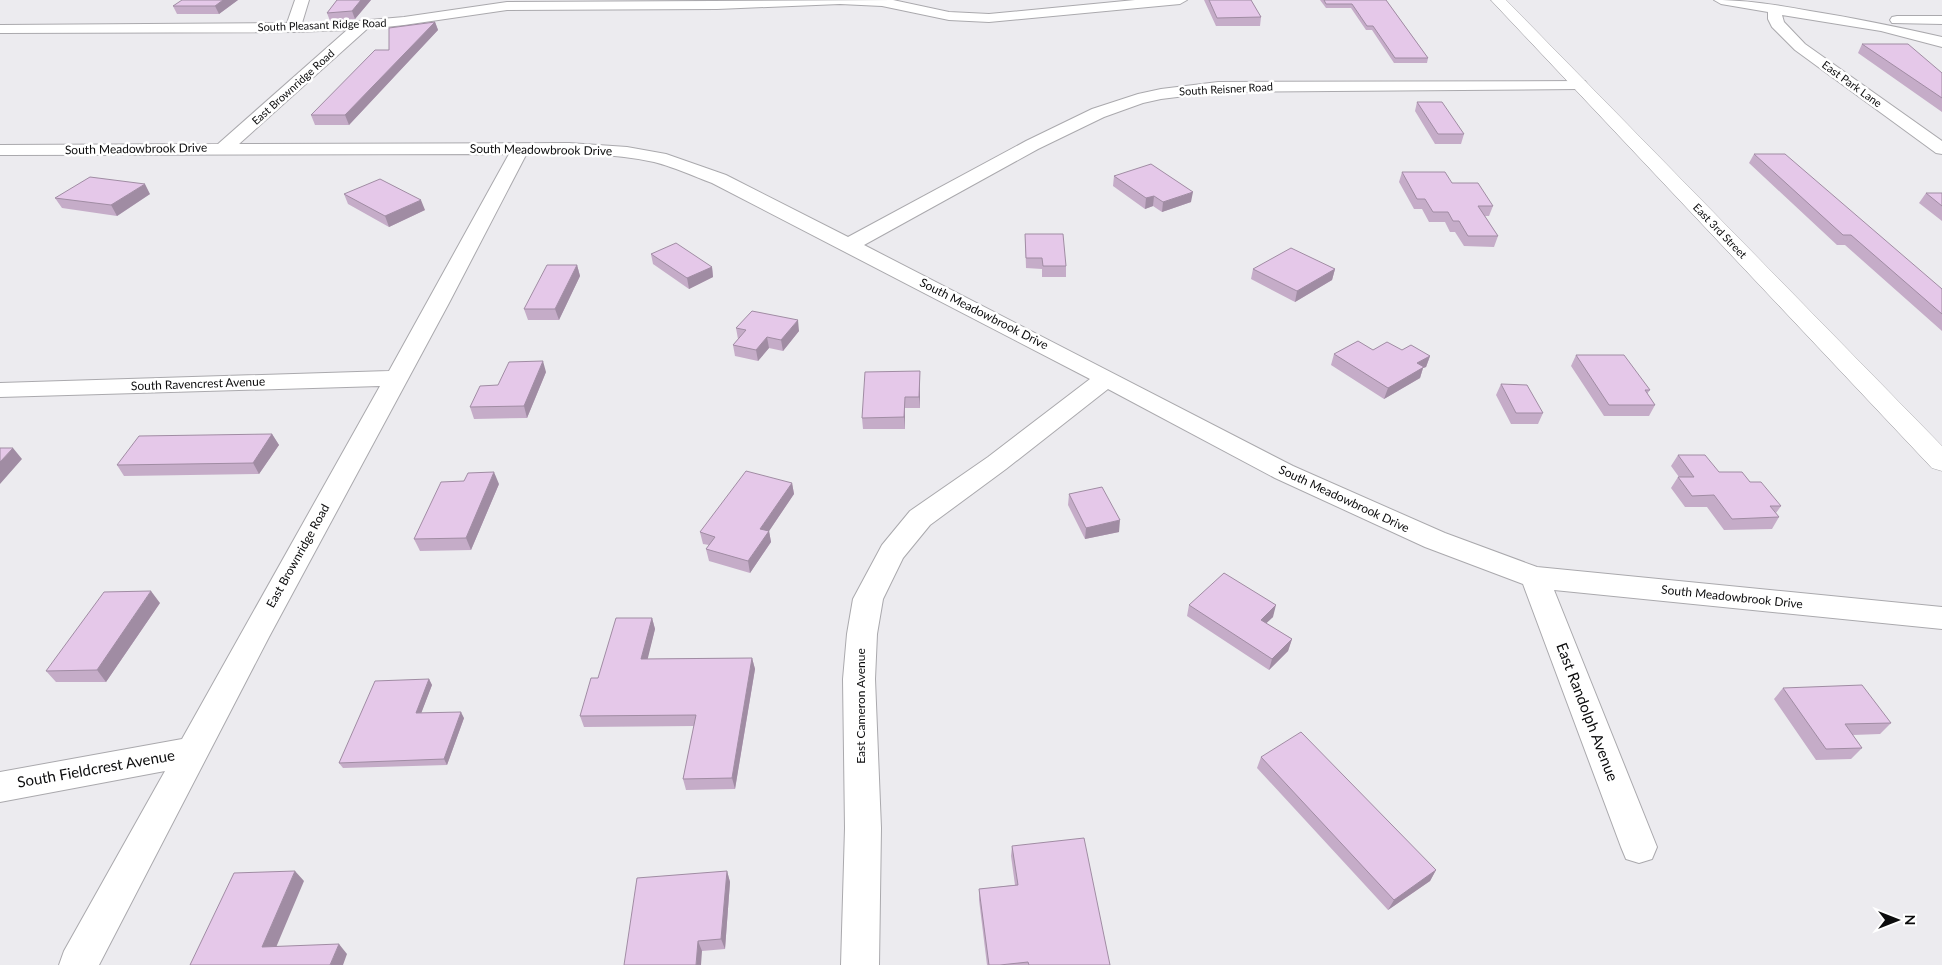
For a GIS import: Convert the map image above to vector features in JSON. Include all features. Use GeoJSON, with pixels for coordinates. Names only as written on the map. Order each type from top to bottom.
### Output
{"type":"FeatureCollection","features":[{"type":"Feature","properties":{"kind":"highway","name":"East 3rd Street"},"geometry":{"type":"LineString","coordinates":[[1498,0],[1942,462]]}},
{"type":"Feature","properties":{"kind":"street"},"geometry":{"type":"LineString","coordinates":[[293,28],[302,0]]}},
{"type":"Feature","properties":{"kind":"street","name":"South Pleasant Ridge Road"},"geometry":{"type":"LineString","coordinates":[[0,29],[293,28],[362,25],[479,8],[536,4],[670,6],[855,1],[888,3],[949,16],[989,18],[1180,0]]}},
{"type":"Feature","properties":{"kind":"street"},"geometry":{"type":"LineString","coordinates":[[1721,0],[1881,27],[1942,42]]}},
{"type":"Feature","properties":{"kind":"street","name":"East Park Lane"},"geometry":{"type":"LineString","coordinates":[[1775,9],[1774,19],[1777,24],[1800,47],[1942,149]]}},
{"type":"Feature","properties":{"kind":"street"},"geometry":{"type":"LineString","coordinates":[[1881,27],[1886,22],[1891,21],[1939,20]]}},
{"type":"Feature","properties":{"kind":"street","name":"East Brownridge Road"},"geometry":{"type":"LineString","coordinates":[[224,148],[362,25]]}},
{"type":"Feature","properties":{"kind":"street","name":"South Reisner Road"},"geometry":{"type":"LineString","coordinates":[[849,246],[1074,123],[1116,105],[1138,99],[1178,91],[1218,88],[1579,84]]}},
{"type":"Feature","properties":{"kind":"street","name":"East Brownridge Road"},"geometry":{"type":"LineString","coordinates":[[78,965],[520,148]]}},
{"type":"Feature","properties":{"kind":"street","name":"South Meadowbrook Drive"},"geometry":{"type":"LineString","coordinates":[[0,150],[520,148],[605,150],[644,154],[678,163],[719,179],[1107,378],[1284,472],[1435,540],[1535,577],[1942,618]]}},
{"type":"Feature","properties":{"kind":"street","name":"South Ravencrest Avenue"},"geometry":{"type":"LineString","coordinates":[[0,390],[397,378]]}},
{"type":"Feature","properties":{"kind":"street","name":"East Cameron Avenue"},"geometry":{"type":"LineString","coordinates":[[860,965],[863,828],[859,679],[862,634],[868,599],[892,552],[920,518],[997,463],[1107,378]]}},
{"type":"Feature","properties":{"kind":"street","name":"East Randolph Avenue"},"geometry":{"type":"LineString","coordinates":[[1535,577],[1639,848]]}},
{"type":"Feature","properties":{"kind":"street","name":"South Fieldcrest Avenue"},"geometry":{"type":"LineString","coordinates":[[0,786],[193,751]]}},
{"type":"Feature","properties":{"kind":"building"},"geometry":{"type":"Polygon","coordinates":[[[182,0],[223,0],[215,6],[173,6],[182,0]]]}},
{"type":"Feature","properties":{"kind":"building"},"geometry":{"type":"Polygon","coordinates":[[[337,0],[361,0],[352,11],[327,13],[337,0]]]}},
{"type":"Feature","properties":{"kind":"building"},"geometry":{"type":"Polygon","coordinates":[[[1209,0],[1251,0],[1261,17],[1217,18],[1209,0]]]}},
{"type":"Feature","properties":{"kind":"building"},"geometry":{"type":"Polygon","coordinates":[[[1324,0],[1386,0],[1428,58],[1395,58],[1373,26],[1367,26],[1352,4],[1326,4],[1324,0]]]}},
{"type":"Feature","properties":{"kind":"building"},"geometry":{"type":"Polygon","coordinates":[[[435,22],[345,115],[311,115],[375,50],[389,50],[389,28],[435,22]]]}},
{"type":"Feature","properties":{"kind":"building"},"geometry":{"type":"Polygon","coordinates":[[[1862,44],[1908,44],[1942,73],[1942,98],[1862,44]]]}},
{"type":"Feature","properties":{"kind":"building"},"geometry":{"type":"Polygon","coordinates":[[[1417,102],[1442,102],[1464,134],[1438,134],[1417,102]]]}},
{"type":"Feature","properties":{"kind":"building"},"geometry":{"type":"Polygon","coordinates":[[[1754,154],[1785,154],[1942,289],[1942,314],[1851,235],[1843,235],[1754,154]]]}},
{"type":"Feature","properties":{"kind":"building"},"geometry":{"type":"Polygon","coordinates":[[[1151,164],[1193,192],[1163,202],[1154,196],[1146,198],[1114,176],[1151,164]]]}},
{"type":"Feature","properties":{"kind":"building"},"geometry":{"type":"Polygon","coordinates":[[[1402,172],[1445,172],[1452,183],[1478,183],[1493,206],[1478,206],[1498,236],[1468,236],[1459,221],[1453,221],[1448,212],[1433,212],[1425,199],[1417,199],[1402,172]]]}},
{"type":"Feature","properties":{"kind":"building"},"geometry":{"type":"Polygon","coordinates":[[[90,177],[145,184],[111,205],[55,198],[90,177]]]}},
{"type":"Feature","properties":{"kind":"building"},"geometry":{"type":"Polygon","coordinates":[[[380,179],[421,200],[385,216],[344,194],[380,179]]]}},
{"type":"Feature","properties":{"kind":"building"},"geometry":{"type":"Polygon","coordinates":[[[1926,193],[1942,193],[1942,206],[1926,193]]]}},
{"type":"Feature","properties":{"kind":"building"},"geometry":{"type":"Polygon","coordinates":[[[1025,234],[1063,234],[1066,266],[1043,266],[1042,258],[1026,258],[1025,234]]]}},
{"type":"Feature","properties":{"kind":"building"},"geometry":{"type":"Polygon","coordinates":[[[676,243],[712,267],[687,278],[651,254],[676,243]]]}},
{"type":"Feature","properties":{"kind":"building"},"geometry":{"type":"Polygon","coordinates":[[[1291,248],[1335,269],[1297,291],[1253,269],[1291,248]]]}},
{"type":"Feature","properties":{"kind":"building"},"geometry":{"type":"Polygon","coordinates":[[[547,265],[577,265],[555,309],[524,309],[547,265]]]}},
{"type":"Feature","properties":{"kind":"building"},"geometry":{"type":"Polygon","coordinates":[[[752,311],[798,320],[781,340],[767,337],[756,350],[733,345],[746,330],[736,328],[752,311]]]}},
{"type":"Feature","properties":{"kind":"building"},"geometry":{"type":"Polygon","coordinates":[[[1358,341],[1373,350],[1387,342],[1402,350],[1411,345],[1430,356],[1417,363],[1424,367],[1388,388],[1334,354],[1358,341]]]}},
{"type":"Feature","properties":{"kind":"building"},"geometry":{"type":"Polygon","coordinates":[[[1576,355],[1624,355],[1650,390],[1645,390],[1655,405],[1609,405],[1576,355]]]}},
{"type":"Feature","properties":{"kind":"building"},"geometry":{"type":"Polygon","coordinates":[[[543,361],[524,406],[470,407],[480,386],[498,385],[509,362],[543,361]]]}},
{"type":"Feature","properties":{"kind":"building"},"geometry":{"type":"Polygon","coordinates":[[[920,371],[919,397],[905,397],[904,417],[862,418],[865,372],[920,371]]]}},
{"type":"Feature","properties":{"kind":"building"},"geometry":{"type":"Polygon","coordinates":[[[1501,384],[1527,385],[1543,413],[1516,413],[1501,384]]]}},
{"type":"Feature","properties":{"kind":"building"},"geometry":{"type":"Polygon","coordinates":[[[272,434],[253,463],[117,465],[139,436],[272,434]]]}},
{"type":"Feature","properties":{"kind":"building"},"geometry":{"type":"Polygon","coordinates":[[[0,448],[13,448],[0,462],[0,448]]]}},
{"type":"Feature","properties":{"kind":"building"},"geometry":{"type":"Polygon","coordinates":[[[1678,455],[1705,455],[1719,472],[1742,472],[1750,482],[1761,482],[1781,506],[1770,506],[1779,517],[1732,519],[1714,495],[1692,496],[1678,477],[1694,477],[1678,455]]]}},
{"type":"Feature","properties":{"kind":"building"},"geometry":{"type":"Polygon","coordinates":[[[746,471],[792,483],[760,529],[769,531],[748,561],[706,549],[715,537],[700,532],[746,471]]]}},
{"type":"Feature","properties":{"kind":"building"},"geometry":{"type":"Polygon","coordinates":[[[494,472],[466,538],[414,539],[441,482],[464,481],[468,473],[494,472]]]}},
{"type":"Feature","properties":{"kind":"building"},"geometry":{"type":"Polygon","coordinates":[[[1102,487],[1120,520],[1086,528],[1069,494],[1102,487]]]}},
{"type":"Feature","properties":{"kind":"building"},"geometry":{"type":"Polygon","coordinates":[[[1224,573],[1276,605],[1261,620],[1292,639],[1272,659],[1189,605],[1224,573]]]}},
{"type":"Feature","properties":{"kind":"building"},"geometry":{"type":"Polygon","coordinates":[[[151,591],[97,670],[46,671],[104,592],[151,591]]]}},
{"type":"Feature","properties":{"kind":"building"},"geometry":{"type":"Polygon","coordinates":[[[616,618],[652,618],[641,659],[752,658],[732,778],[683,779],[696,715],[580,716],[591,678],[598,678],[616,618]]]}},
{"type":"Feature","properties":{"kind":"building"},"geometry":{"type":"Polygon","coordinates":[[[429,679],[416,713],[461,712],[444,759],[339,763],[375,681],[429,679]]]}},
{"type":"Feature","properties":{"kind":"building"},"geometry":{"type":"Polygon","coordinates":[[[1862,685],[1891,723],[1845,724],[1862,748],[1826,749],[1783,688],[1862,685]]]}},
{"type":"Feature","properties":{"kind":"building"},"geometry":{"type":"Polygon","coordinates":[[[1301,732],[1436,870],[1394,900],[1261,757],[1301,732]]]}},
{"type":"Feature","properties":{"kind":"building"},"geometry":{"type":"Polygon","coordinates":[[[1084,838],[1110,965],[1029,965],[1028,962],[989,965],[979,889],[1018,885],[1012,846],[1084,838]]]}},
{"type":"Feature","properties":{"kind":"building"},"geometry":{"type":"Polygon","coordinates":[[[295,871],[262,947],[339,944],[330,965],[190,965],[234,873],[295,871]]]}},
{"type":"Feature","properties":{"kind":"building"},"geometry":{"type":"Polygon","coordinates":[[[727,871],[721,939],[698,941],[696,965],[624,965],[637,878],[727,871]]]}}]}
